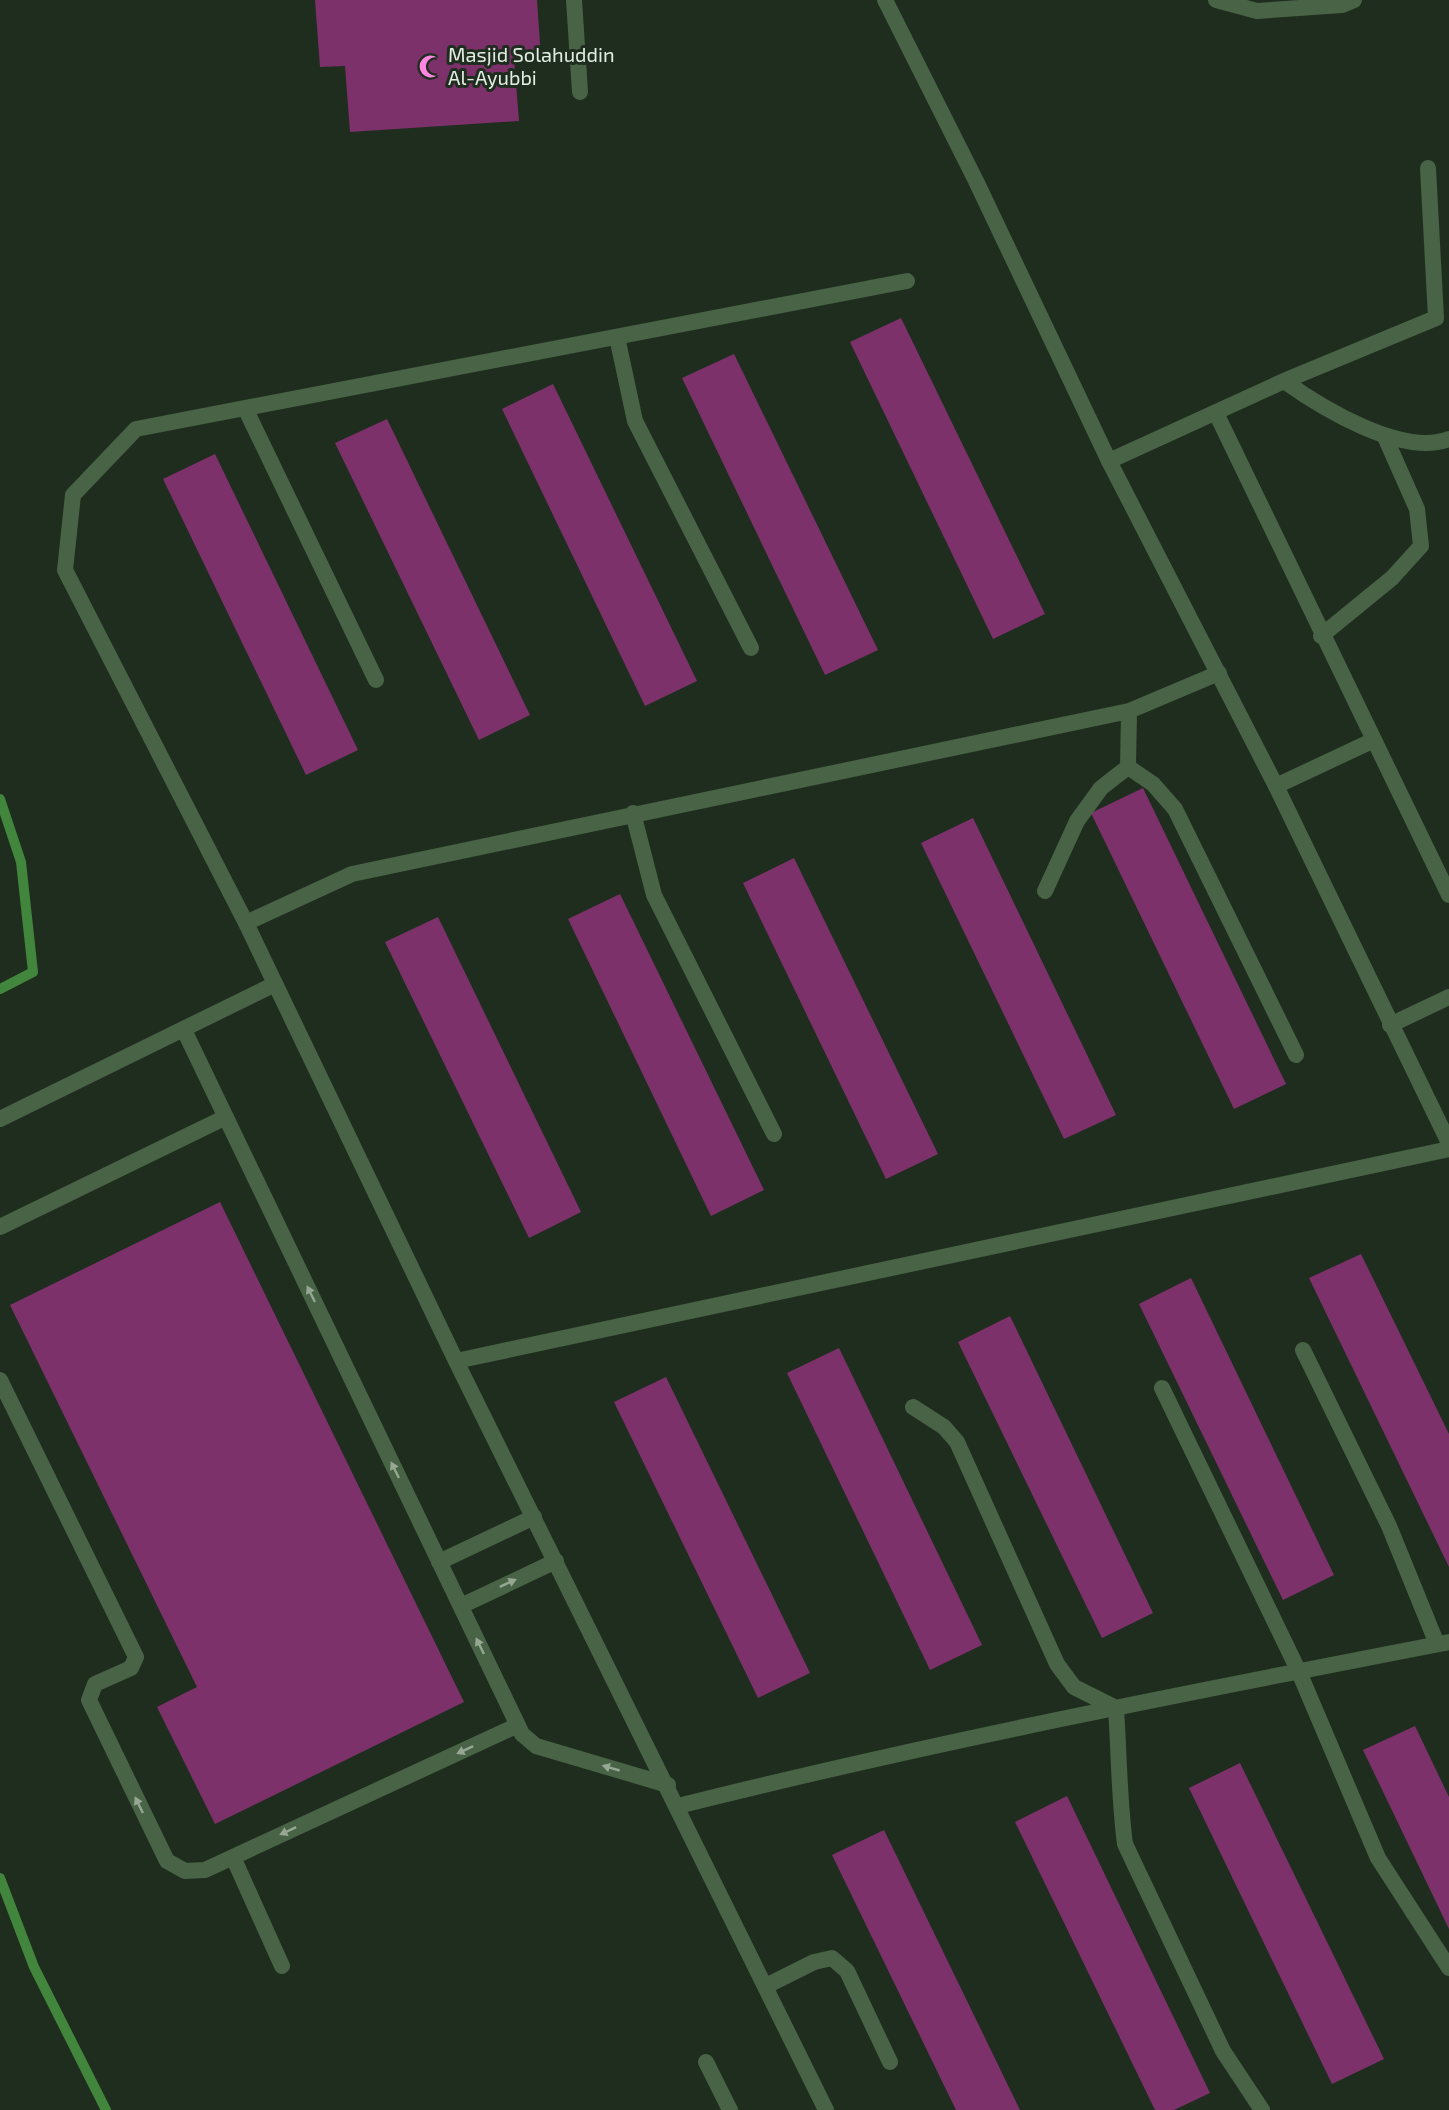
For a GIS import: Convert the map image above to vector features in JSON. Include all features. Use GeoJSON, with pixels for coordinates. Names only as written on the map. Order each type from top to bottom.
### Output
{"type":"FeatureCollection","features":[{"type":"Feature","properties":{"kind":"street"},"geometry":{"type":"LineString","coordinates":[[574,0],[580,92]]}},
{"type":"Feature","properties":{"kind":"street"},"geometry":{"type":"LineString","coordinates":[[885,0],[976,181],[1109,461],[1276,786],[1449,1143]]}},
{"type":"Feature","properties":{"kind":"street"},"geometry":{"type":"LineString","coordinates":[[1216,0],[1257,11],[1342,5],[1354,0]]}},
{"type":"Feature","properties":{"kind":"street"},"geometry":{"type":"LineString","coordinates":[[1109,461],[1284,381],[1443,319],[1428,168]]}},
{"type":"Feature","properties":{"kind":"street"},"geometry":{"type":"LineString","coordinates":[[826,2110],[668,1785],[456,1361],[246,923],[65,570],[73,495],[136,429],[907,281]]}},
{"type":"Feature","properties":{"kind":"street"},"geometry":{"type":"LineString","coordinates":[[617,337],[635,421],[751,648]]}},
{"type":"Feature","properties":{"kind":"street"},"geometry":{"type":"LineString","coordinates":[[1284,381],[1319,405],[1385,437],[1439,443],[1449,439]]}},
{"type":"Feature","properties":{"kind":"street"},"geometry":{"type":"LineString","coordinates":[[245,408],[376,680]]}},
{"type":"Feature","properties":{"kind":"street"},"geometry":{"type":"LineString","coordinates":[[1216,413],[1321,636],[1449,895]]}},
{"type":"Feature","properties":{"kind":"street"},"geometry":{"type":"LineString","coordinates":[[1321,636],[1372,597],[1421,546],[1417,509],[1385,437]]}},
{"type":"Feature","properties":{"kind":"street"},"geometry":{"type":"LineString","coordinates":[[246,923],[352,874],[633,813],[1129,711],[1219,674]]}},
{"type":"Feature","properties":{"kind":"street"},"geometry":{"type":"LineString","coordinates":[[1128,767],[1129,711]]}},
{"type":"Feature","properties":{"kind":"street"},"geometry":{"type":"LineString","coordinates":[[1276,786],[1374,740]]}},
{"type":"Feature","properties":{"kind":"street"},"geometry":{"type":"LineString","coordinates":[[1045,891],[1077,821],[1101,788],[1128,767]]}},
{"type":"Feature","properties":{"kind":"street"},"geometry":{"type":"LineString","coordinates":[[1128,767],[1153,784],[1175,809],[1296,1055]]}},
{"type":"Feature","properties":{"kind":"street"},"geometry":{"type":"LineString","coordinates":[[633,813],[654,895],[774,1134]]}},
{"type":"Feature","properties":{"kind":"street"},"geometry":{"type":"LineString","coordinates":[[0,1119],[275,984]]}},
{"type":"Feature","properties":{"kind":"street"},"geometry":{"type":"LineString","coordinates":[[1390,1025],[1449,997]]}},
{"type":"Feature","properties":{"kind":"street"},"geometry":{"type":"LineString","coordinates":[[184,1030],[522,1734],[536,1746],[668,1785]]}},
{"type":"Feature","properties":{"kind":"street"},"geometry":{"type":"LineString","coordinates":[[0,1227],[226,1117]]}},
{"type":"Feature","properties":{"kind":"street"},"geometry":{"type":"LineString","coordinates":[[456,1361],[1449,1149]]}},
{"type":"Feature","properties":{"kind":"street"},"geometry":{"type":"LineString","coordinates":[[678,1806],[791,1777],[1116,1708],[1443,1643],[1303,1350]]}},
{"type":"Feature","properties":{"kind":"street"},"geometry":{"type":"LineString","coordinates":[[1162,1388],[1299,1672],[1378,1858],[1449,1968]]}},
{"type":"Feature","properties":{"kind":"street"},"geometry":{"type":"LineString","coordinates":[[2,1389],[136,1657],[130,1668],[95,1684],[89,1700],[167,1861],[185,1872],[205,1870],[518,1725]]}},
{"type":"Feature","properties":{"kind":"street"},"geometry":{"type":"LineString","coordinates":[[913,1407],[944,1427],[957,1442],[1057,1664],[1074,1687],[1116,1708]]}},
{"type":"Feature","properties":{"kind":"street"},"geometry":{"type":"LineString","coordinates":[[439,1562],[534,1517]]}},
{"type":"Feature","properties":{"kind":"street"},"geometry":{"type":"LineString","coordinates":[[461,1606],[556,1561]]}},
{"type":"Feature","properties":{"kind":"street"},"geometry":{"type":"LineString","coordinates":[[1116,1708],[1120,1812],[1125,1844],[1222,2051],[1262,2110]]}},
{"type":"Feature","properties":{"kind":"street"},"geometry":{"type":"LineString","coordinates":[[232,1857],[282,1966]]}},
{"type":"Feature","properties":{"kind":"street"},"geometry":{"type":"LineString","coordinates":[[766,1986],[814,1962],[832,1958],[847,1971],[890,2062]]}},
{"type":"Feature","properties":{"kind":"street"},"geometry":{"type":"LineString","coordinates":[[706,2062],[730,2110]]}},
{"type":"Feature","properties":{"kind":"building","name":"Masjid Solahuddin Al-Ayubbi"},"geometry":{"type":"Polygon","coordinates":[[[315,0],[537,0],[541,58],[514,59],[519,121],[350,132],[345,66],[320,67],[315,0]]]}},
{"type":"Feature","properties":{"kind":"building"},"geometry":{"type":"Polygon","coordinates":[[[901,318],[1045,614],[993,639],[850,342],[901,318]]]}},
{"type":"Feature","properties":{"kind":"building"},"geometry":{"type":"Polygon","coordinates":[[[734,354],[878,650],[825,675],[682,378],[734,354]]]}},
{"type":"Feature","properties":{"kind":"building"},"geometry":{"type":"Polygon","coordinates":[[[553,384],[697,681],[645,706],[502,409],[553,384]]]}},
{"type":"Feature","properties":{"kind":"building"},"geometry":{"type":"Polygon","coordinates":[[[387,419],[530,715],[479,740],[335,443],[387,419]]]}},
{"type":"Feature","properties":{"kind":"building"},"geometry":{"type":"Polygon","coordinates":[[[215,454],[358,750],[306,775],[163,479],[215,454]]]}},
{"type":"Feature","properties":{"kind":"building"},"geometry":{"type":"Polygon","coordinates":[[[1143,788],[1286,1084],[1234,1109],[1091,813],[1143,788]]]}},
{"type":"Feature","properties":{"kind":"building"},"geometry":{"type":"Polygon","coordinates":[[[973,818],[1116,1115],[1064,1139],[921,843],[973,818]]]}},
{"type":"Feature","properties":{"kind":"building"},"geometry":{"type":"Polygon","coordinates":[[[794,858],[938,1154],[886,1179],[743,883],[794,858]]]}},
{"type":"Feature","properties":{"kind":"building"},"geometry":{"type":"Polygon","coordinates":[[[620,894],[764,1190],[711,1216],[568,919],[620,894]]]}},
{"type":"Feature","properties":{"kind":"building"},"geometry":{"type":"Polygon","coordinates":[[[438,917],[581,1212],[529,1238],[385,942],[438,917]]]}},
{"type":"Feature","properties":{"kind":"building"},"geometry":{"type":"Polygon","coordinates":[[[220,1202],[464,1702],[215,1824],[157,1707],[197,1687],[10,1305],[220,1202]]]}},
{"type":"Feature","properties":{"kind":"building"},"geometry":{"type":"Polygon","coordinates":[[[1361,1254],[1449,1434],[1449,1567],[1309,1278],[1361,1254]]]}},
{"type":"Feature","properties":{"kind":"building"},"geometry":{"type":"Polygon","coordinates":[[[1191,1278],[1334,1575],[1283,1600],[1139,1304],[1191,1278]]]}},
{"type":"Feature","properties":{"kind":"building"},"geometry":{"type":"Polygon","coordinates":[[[1010,1316],[1153,1613],[1102,1638],[958,1342],[1010,1316]]]}},
{"type":"Feature","properties":{"kind":"building"},"geometry":{"type":"Polygon","coordinates":[[[839,1348],[982,1645],[930,1670],[787,1373],[839,1348]]]}},
{"type":"Feature","properties":{"kind":"building"},"geometry":{"type":"Polygon","coordinates":[[[666,1377],[810,1673],[758,1698],[614,1402],[666,1377]]]}},
{"type":"Feature","properties":{"kind":"building"},"geometry":{"type":"Polygon","coordinates":[[[1415,1726],[1449,1797],[1449,1929],[1363,1750],[1415,1726]]]}},
{"type":"Feature","properties":{"kind":"building"},"geometry":{"type":"Polygon","coordinates":[[[1240,1763],[1384,2059],[1332,2084],[1189,1788],[1240,1763]]]}},
{"type":"Feature","properties":{"kind":"building"},"geometry":{"type":"Polygon","coordinates":[[[1067,1796],[1210,2093],[1174,2110],[1155,2110],[1015,1822],[1067,1796]]]}},
{"type":"Feature","properties":{"kind":"building"},"geometry":{"type":"Polygon","coordinates":[[[884,1830],[1020,2110],[956,2110],[832,1855],[884,1830]]]}},
{"type":"Feature","properties":{"kind":"waterway"},"geometry":{"type":"LineString","coordinates":[[0,799],[21,862],[33,972],[0,989]]}},
{"type":"Feature","properties":{"kind":"waterway"},"geometry":{"type":"LineString","coordinates":[[0,1878],[34,1967],[106,2110]]}},
{"type":"Feature","properties":{"kind":"place","name":"Masjid Solahuddin Al-Ayubbi"},"geometry":{"type":"Point","coordinates":[430,66]}}]}
